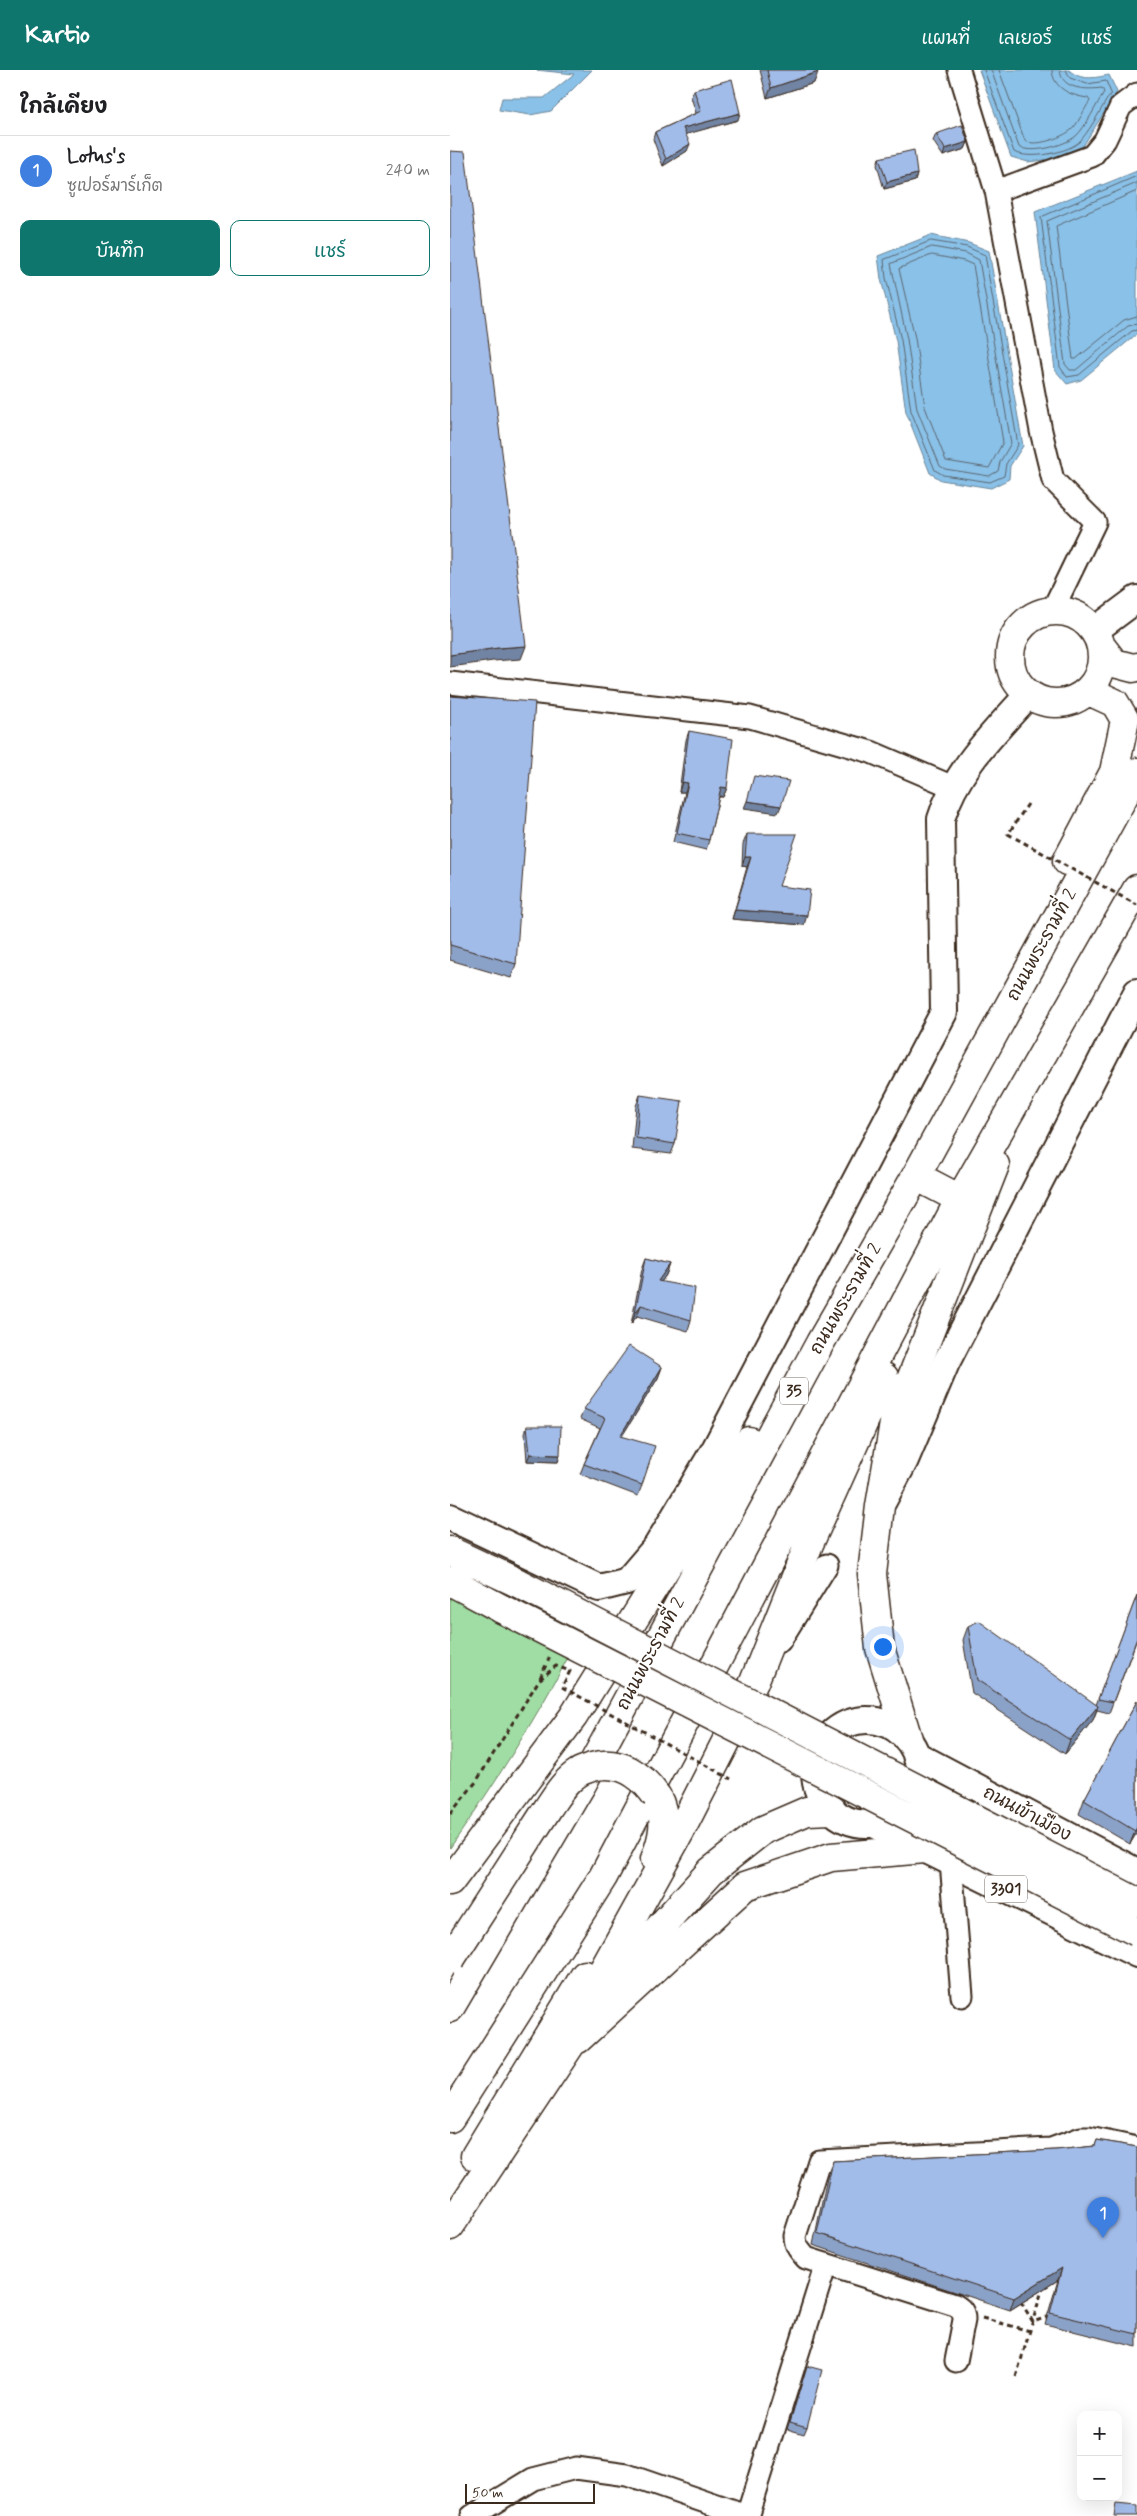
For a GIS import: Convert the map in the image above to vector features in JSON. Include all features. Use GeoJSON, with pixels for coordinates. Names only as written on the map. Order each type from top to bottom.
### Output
{"type":"FeatureCollection","features":[{"type":"Feature","properties":{"kind":"highway"},"geometry":{"type":"LineString","coordinates":[[1098,638],[1102,662],[1098,677],[1088,691],[1075,700],[1059,704],[1043,702],[1028,696],[1017,684],[1010,669],[1009,653],[1013,637],[1023,624],[1036,615],[1052,611],[1068,612],[1083,619],[1098,638],[1114,663],[1133,668],[1137,667]]}},
{"type":"Feature","properties":{"kind":"highway"},"geometry":{"type":"LineString","coordinates":[[1012,999],[1044,905],[1114,772],[1125,720],[1115,703],[1088,691]]}},
{"type":"Feature","properties":{"kind":"highway","name":"ถนนพระรามที่ 2"},"geometry":{"type":"LineString","coordinates":[[450,2008],[582,1784],[820,1343],[916,1176],[1137,772]]}},
{"type":"Feature","properties":{"kind":"highway"},"geometry":{"type":"LineString","coordinates":[[450,2118],[603,1877],[960,1199],[1137,889]]}},
{"type":"Feature","properties":{"kind":"highway"},"geometry":{"type":"LineString","coordinates":[[912,1747],[879,1638],[872,1574],[880,1506],[894,1423],[1029,1077]]}},
{"type":"Feature","properties":{"kind":"highway"},"geometry":{"type":"LineString","coordinates":[[916,1176],[960,1199]]}},
{"type":"Feature","properties":{"kind":"highway"},"geometry":{"type":"LineString","coordinates":[[569,2047],[600,1976],[681,1830],[751,1689],[809,1544],[861,1432],[960,1199]]}},
{"type":"Feature","properties":{"kind":"highway"},"geometry":{"type":"LineString","coordinates":[[450,1882],[573,1717],[667,1566],[750,1439],[820,1343]]}},
{"type":"Feature","properties":{"kind":"highway"},"geometry":{"type":"LineString","coordinates":[[450,1551],[518,1583],[1137,1902]]}},
{"type":"Feature","properties":{"kind":"highway"},"geometry":{"type":"LineString","coordinates":[[450,1581],[1137,1932]]}},
{"type":"Feature","properties":{"kind":"highway"},"geometry":{"type":"LineString","coordinates":[[751,1689],[827,1738]]}},
{"type":"Feature","properties":{"kind":"highway"},"geometry":{"type":"LineString","coordinates":[[732,1730],[814,1771]]}},
{"type":"Feature","properties":{"kind":"highway"},"geometry":{"type":"LineString","coordinates":[[450,1960],[548,1808],[564,1786],[578,1772],[608,1764],[623,1767],[648,1783],[658,1799],[663,1816],[664,1836],[655,1858],[450,2195]]}},
{"type":"Feature","properties":{"kind":"highway"},"geometry":{"type":"LineString","coordinates":[[450,2226],[622,1969],[711,1871],[763,1830],[807,1811],[832,1810]]}},
{"type":"Feature","properties":{"kind":"highway"},"geometry":{"type":"LineString","coordinates":[[569,2047],[745,1886],[831,1857],[925,1849]]}},
{"type":"Feature","properties":{"kind":"main road"},"geometry":{"type":"LineString","coordinates":[[1098,638],[1137,599]]}},
{"type":"Feature","properties":{"kind":"main road","name":"35"},"geometry":{"type":"LineString","coordinates":[[450,1517],[599,1588],[627,1581],[658,1546],[715,1449],[944,1012],[941,819],[948,796],[978,751],[1028,696]]}},
{"type":"Feature","properties":{"kind":"main road"},"geometry":{"type":"LineString","coordinates":[[880,1506],[905,1460],[946,1363],[1137,992]]}},
{"type":"Feature","properties":{"kind":"main road","name":"ถนนเข้าเมือง"},"geometry":{"type":"LineString","coordinates":[[827,1738],[842,1726],[859,1721],[877,1721],[894,1727],[912,1747],[1137,1872]]}},
{"type":"Feature","properties":{"kind":"main road"},"geometry":{"type":"LineString","coordinates":[[827,1738],[818,1753],[814,1771],[817,1789],[826,1805],[839,1817],[856,1824],[874,1824],[889,1820],[902,1811],[912,1799],[918,1785],[919,1770],[912,1747]]}},
{"type":"Feature","properties":{"kind":"main road","name":"3301"},"geometry":{"type":"LineString","coordinates":[[874,1824],[1137,1954]]}},
{"type":"Feature","properties":{"kind":"street"},"geometry":{"type":"LineString","coordinates":[[959,70],[996,191],[1040,431],[1053,480],[1095,522],[1052,611]]}},
{"type":"Feature","properties":{"kind":"street"},"geometry":{"type":"LineString","coordinates":[[996,191],[1092,156],[1105,140],[1121,106],[1137,94]]}},
{"type":"Feature","properties":{"kind":"street"},"geometry":{"type":"LineString","coordinates":[[450,683],[750,717],[870,752],[954,787]]}},
{"type":"Feature","properties":{"kind":"street"},"geometry":{"type":"LineString","coordinates":[[751,1689],[827,1565]]}},
{"type":"Feature","properties":{"kind":"street"},"geometry":{"type":"LineString","coordinates":[[951,1862],[962,1996]]}},
{"type":"Feature","properties":{"kind":"street"},"geometry":{"type":"LineString","coordinates":[[956,2361],[964,2314],[955,2305],[806,2258],[795,2242],[819,2161],[1051,2149],[1081,2138],[1137,2148]]}},
{"type":"Feature","properties":{"kind":"street"},"geometry":{"type":"LineString","coordinates":[[472,2516],[533,2479],[576,2468],[627,2475],[747,2516],[826,2264]]}},
{"type":"Feature","properties":{"kind":"path"},"geometry":{"type":"LineString","coordinates":[[1028,804],[1008,834],[1137,905]]}},
{"type":"Feature","properties":{"kind":"path"},"geometry":{"type":"LineString","coordinates":[[450,1814],[476,1782],[539,1680],[556,1666],[570,1671],[562,1686],[731,1779]]}},
{"type":"Feature","properties":{"kind":"path"},"geometry":{"type":"LineString","coordinates":[[1016,2377],[1044,2285]]}},
{"type":"Feature","properties":{"kind":"path"},"geometry":{"type":"LineString","coordinates":[[1021,2302],[1033,2322]]}},
{"type":"Feature","properties":{"kind":"path"},"geometry":{"type":"LineString","coordinates":[[964,2314],[1030,2331]]}},
{"type":"Feature","properties":{"kind":"path"},"geometry":{"type":"LineString","coordinates":[[1033,2322],[1047,2316]]}},
{"type":"Feature","properties":{"kind":"green space"},"geometry":{"type":"Polygon","coordinates":[[[450,1589],[571,1652],[514,1752],[450,1848],[450,1589]]]}},
{"type":"Feature","properties":{"kind":"water"},"geometry":{"type":"Polygon","coordinates":[[[536,70],[592,70],[551,111],[530,115],[499,110],[502,98],[544,98],[574,74],[536,70]]]}},
{"type":"Feature","properties":{"kind":"water"},"geometry":{"type":"Polygon","coordinates":[[[979,70],[1069,70],[1078,76],[1088,78],[1109,75],[1117,92],[1083,146],[1052,159],[1028,162],[1011,157],[979,70]]]}},
{"type":"Feature","properties":{"kind":"water"},"geometry":{"type":"Polygon","coordinates":[[[1137,171],[1137,334],[1081,380],[1067,384],[1055,370],[1035,212],[1137,171]]]}},
{"type":"Feature","properties":{"kind":"water"},"geometry":{"type":"Polygon","coordinates":[[[931,235],[969,243],[989,251],[1023,446],[1010,466],[1009,479],[991,488],[941,480],[930,473],[906,412],[896,341],[881,279],[878,256],[931,235]]]}},
{"type":"Feature","properties":{"kind":"building"},"geometry":{"type":"Polygon","coordinates":[[[767,70],[817,70],[818,72],[771,88],[767,70]]]}},
{"type":"Feature","properties":{"kind":"building"},"geometry":{"type":"Polygon","coordinates":[[[732,79],[740,113],[683,128],[690,144],[666,159],[655,132],[701,111],[694,90],[732,79]]]}},
{"type":"Feature","properties":{"kind":"building"},"geometry":{"type":"Polygon","coordinates":[[[962,125],[968,142],[945,149],[936,134],[962,125]]]}},
{"type":"Feature","properties":{"kind":"building"},"geometry":{"type":"Polygon","coordinates":[[[914,150],[917,174],[887,182],[879,158],[914,150]]]}},
{"type":"Feature","properties":{"kind":"building"},"geometry":{"type":"Polygon","coordinates":[[[450,151],[465,152],[526,646],[450,655],[450,151]]]}},
{"type":"Feature","properties":{"kind":"building"},"geometry":{"type":"Polygon","coordinates":[[[450,696],[535,702],[516,964],[450,945],[450,696]]]}},
{"type":"Feature","properties":{"kind":"building"},"geometry":{"type":"Polygon","coordinates":[[[689,731],[733,739],[727,788],[721,787],[709,840],[677,833],[688,783],[682,782],[689,731]]]}},
{"type":"Feature","properties":{"kind":"building"},"geometry":{"type":"Polygon","coordinates":[[[754,776],[789,781],[781,806],[747,801],[754,776]]]}},
{"type":"Feature","properties":{"kind":"building"},"geometry":{"type":"Polygon","coordinates":[[[747,834],[797,834],[779,886],[810,890],[807,915],[735,910],[751,857],[745,857],[747,834]]]}},
{"type":"Feature","properties":{"kind":"building"},"geometry":{"type":"Polygon","coordinates":[[[640,1095],[682,1101],[675,1144],[636,1138],[640,1095]]]}},
{"type":"Feature","properties":{"kind":"building"},"geometry":{"type":"Polygon","coordinates":[[[646,1258],[670,1264],[658,1281],[695,1288],[691,1320],[641,1305],[635,1313],[646,1258]]]}},
{"type":"Feature","properties":{"kind":"building"},"geometry":{"type":"Polygon","coordinates":[[[629,1346],[662,1367],[620,1436],[655,1446],[642,1485],[584,1464],[605,1418],[584,1409],[629,1346]]]}},
{"type":"Feature","properties":{"kind":"building"},"geometry":{"type":"Polygon","coordinates":[[[527,1426],[561,1426],[560,1455],[530,1454],[527,1426]]]}},
{"type":"Feature","properties":{"kind":"building"},"geometry":{"type":"Polygon","coordinates":[[[1137,1595],[1137,1638],[1113,1702],[1098,1699],[1137,1595]]]}},
{"type":"Feature","properties":{"kind":"building"},"geometry":{"type":"Polygon","coordinates":[[[979,1621],[1098,1706],[1070,1740],[977,1680],[968,1626],[979,1621]]]}},
{"type":"Feature","properties":{"kind":"building"},"geometry":{"type":"Polygon","coordinates":[[[1137,1701],[1137,1827],[1135,1831],[1084,1800],[1137,1701]]]}},
{"type":"Feature","properties":{"kind":"building"},"geometry":{"type":"Polygon","coordinates":[[[1097,2140],[1137,2147],[1137,2334],[1050,2313],[1062,2268],[1014,2298],[817,2233],[833,2161],[1056,2150],[1095,2146],[1097,2140]]]}},
{"type":"Feature","properties":{"kind":"building"},"geometry":{"type":"Polygon","coordinates":[[[807,2366],[822,2370],[807,2427],[790,2422],[807,2366]]]}},
{"type":"Feature","properties":{"kind":"building"},"geometry":{"type":"Polygon","coordinates":[[[1116,2504],[1137,2506],[1137,2516],[1114,2516],[1116,2504]]]}},
{"type":"Feature","properties":{"kind":"place","name":"Lotus's"},"geometry":{"type":"Point","coordinates":[1103,2238]}}]}
